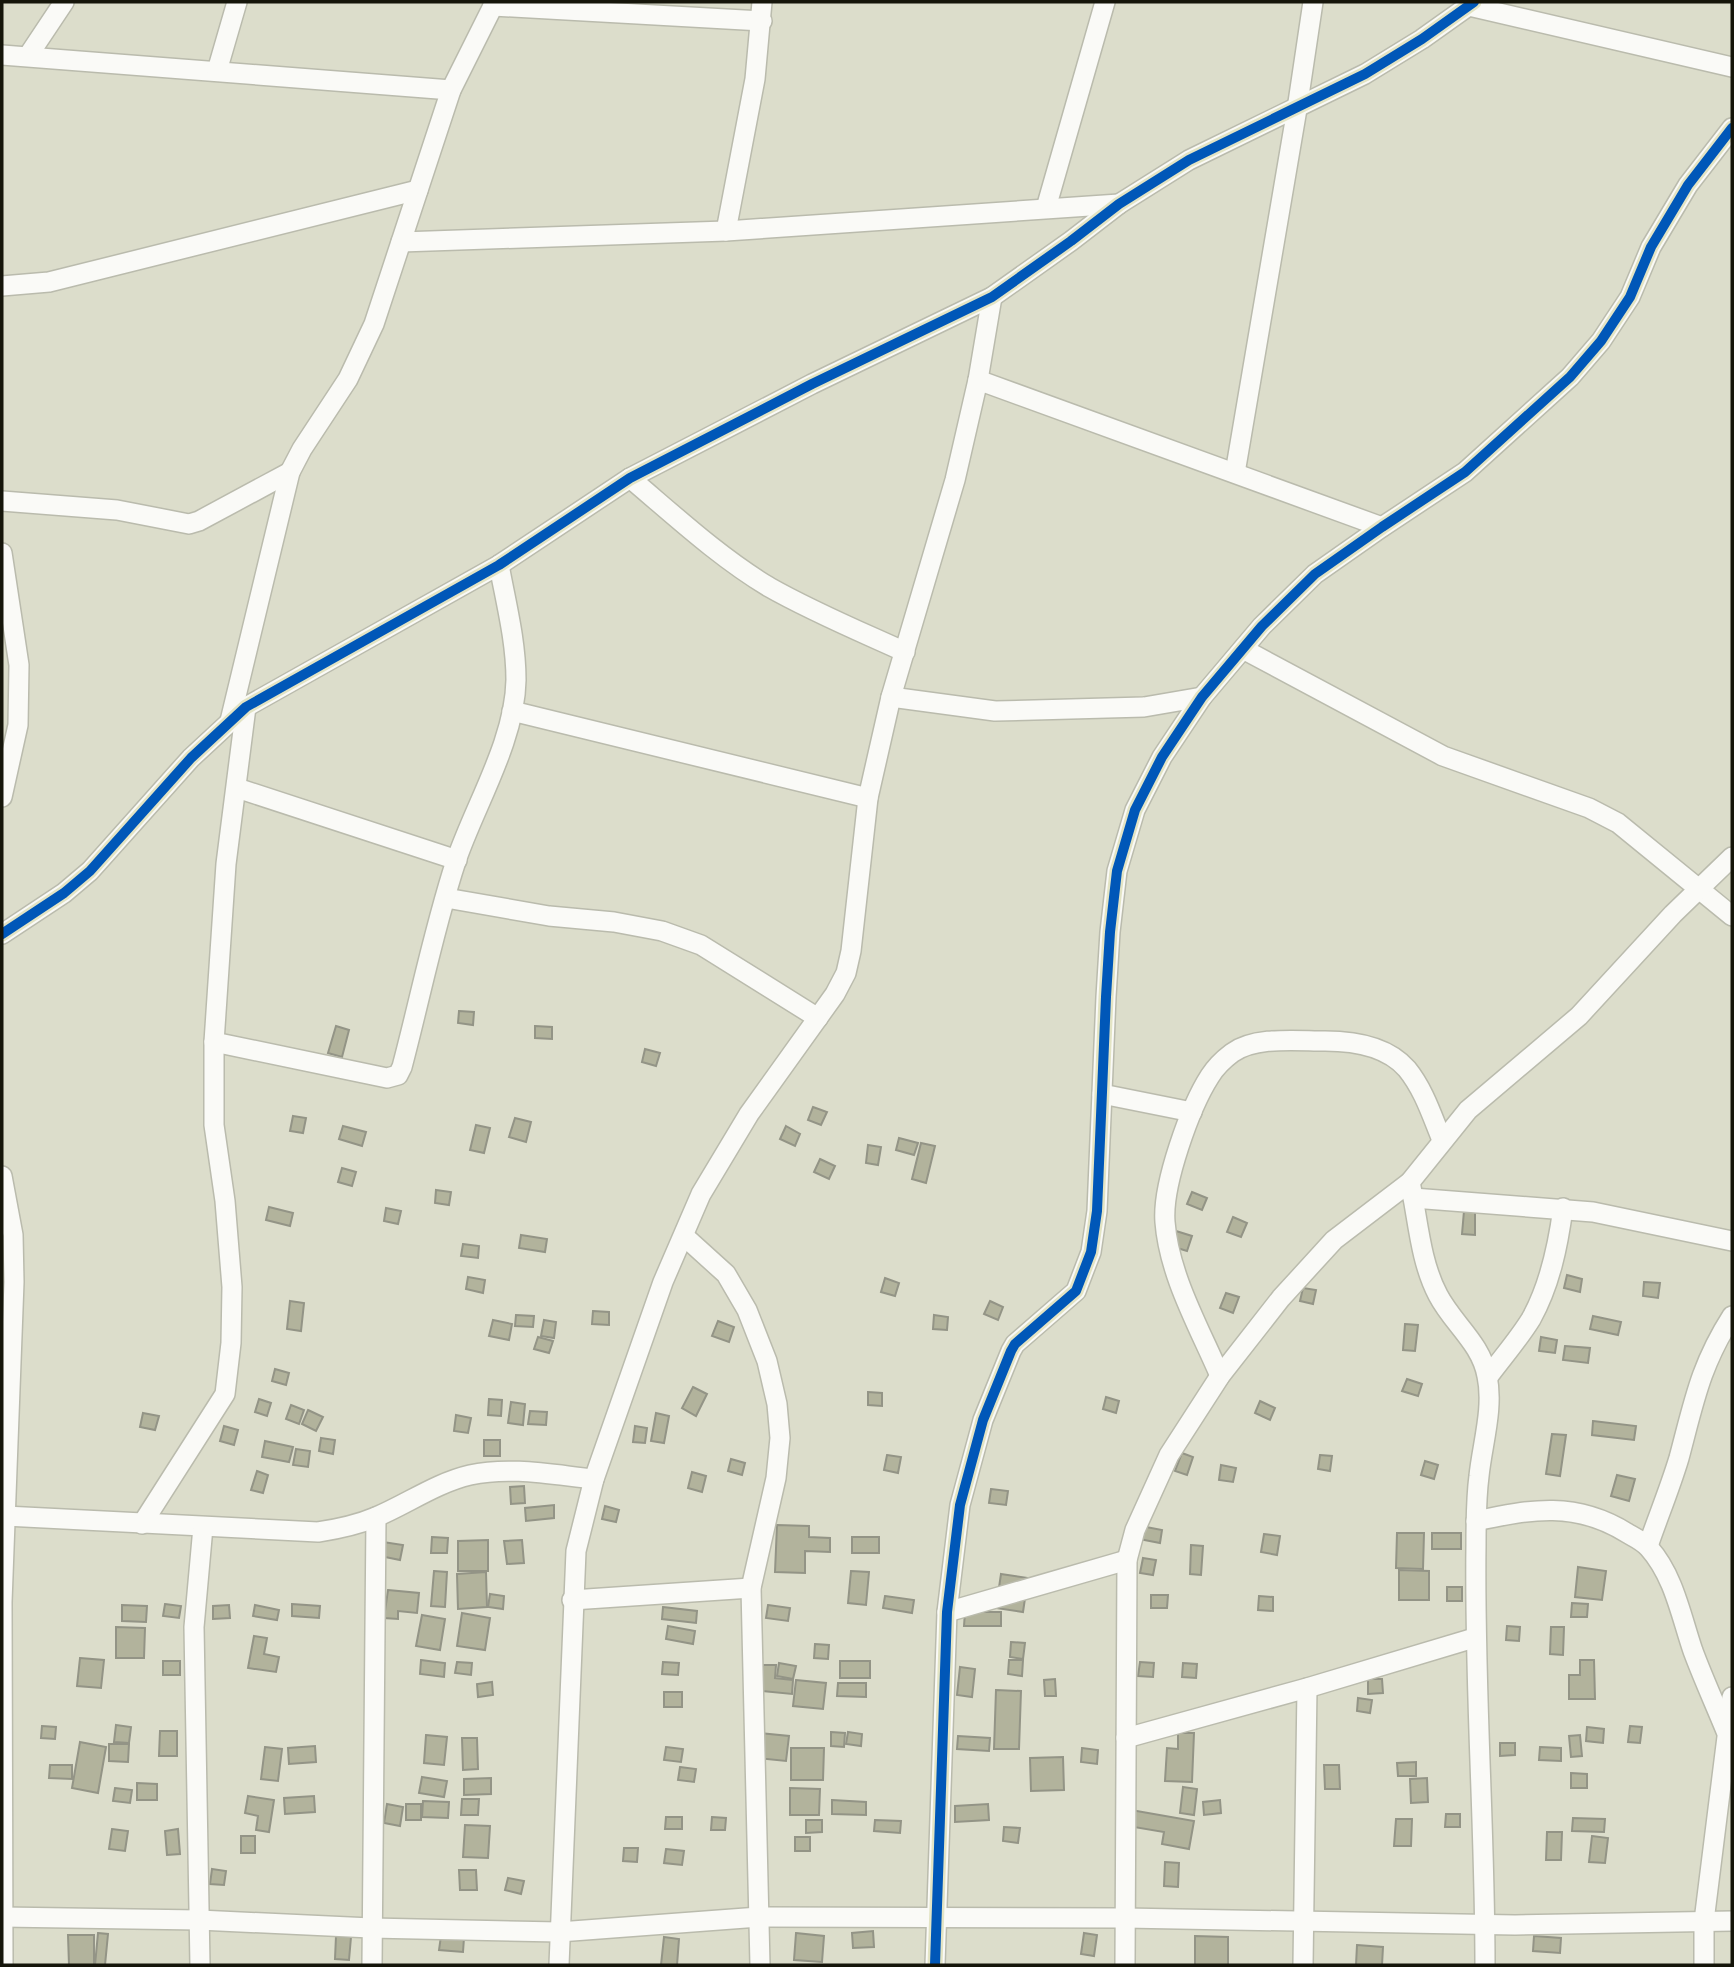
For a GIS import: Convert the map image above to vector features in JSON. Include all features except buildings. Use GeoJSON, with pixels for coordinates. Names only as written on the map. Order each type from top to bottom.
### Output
{"type":"FeatureCollection","features":[{"type":"Feature","properties":{"kind":"street"},"geometry":{"type":"LineString","coordinates":[[28,56],[64,2]]}},
{"type":"Feature","properties":{"kind":"street"},"geometry":{"type":"LineString","coordinates":[[217,71],[237,2]]}},
{"type":"Feature","properties":{"kind":"street"},"geometry":{"type":"LineString","coordinates":[[1046,208],[1105,2]]}},
{"type":"Feature","properties":{"kind":"street"},"geometry":{"type":"LineString","coordinates":[[1235,473],[1313,2]]}},
{"type":"Feature","properties":{"kind":"street"},"geometry":{"type":"LineString","coordinates":[[230,721],[290,472],[348,379],[374,324],[451,90],[494,4],[762,12],[755,79],[726,230]]}},
{"type":"Feature","properties":{"kind":"street"},"geometry":{"type":"LineString","coordinates":[[2,934],[64,893],[90,871],[191,758],[246,707],[499,565],[630,478],[813,384],[992,297],[1071,242],[1119,204],[1189,160],[1365,74],[1472,4],[1732,67]]}},
{"type":"Feature","properties":{"kind":"street"},"geometry":{"type":"LineString","coordinates":[[2,55],[451,90]]}},
{"type":"Feature","properties":{"kind":"street"},"geometry":{"type":"LineString","coordinates":[[935,1965],[947,1612],[960,1505],[983,1420],[1011,1351],[1015,1344],[1076,1291],[1090,1252],[1097,1211],[1109,945],[1117,871],[1135,810],[1162,757],[1202,697],[1262,626],[1315,574],[1465,472],[1570,377],[1601,341],[1630,297],[1651,247],[1688,185],[1730,134]]}},
{"type":"Feature","properties":{"kind":"street"},"geometry":{"type":"LineString","coordinates":[[2,286],[49,282],[418,190]]}},
{"type":"Feature","properties":{"kind":"street"},"geometry":{"type":"LineString","coordinates":[[401,242],[726,230],[1119,204]]}},
{"type":"Feature","properties":{"kind":"street"},"geometry":{"type":"LineString","coordinates":[[559,1965],[572,1600],[576,1551],[594,1479],[663,1282],[701,1194],[749,1114],[835,994],[846,973],[851,951],[868,798],[891,697],[948,505],[978,380],[992,297]]}},
{"type":"Feature","properties":{"kind":"street"},"geometry":{"type":"LineString","coordinates":[[978,380],[1382,527]]}},
{"type":"Feature","properties":{"kind":"street"},"geometry":{"type":"LineString","coordinates":[[2,501],[117,510],[189,524],[199,522],[290,472]]}},
{"type":"Feature","properties":{"kind":"street"},"geometry":{"type":"LineString","coordinates":[[630,478],[703,540],[767,585],[819,613],[905,652]]}},
{"type":"Feature","properties":{"kind":"street"},"geometry":{"type":"LineString","coordinates":[[2,553],[19,665],[18,725],[3,785]]}},
{"type":"Feature","properties":{"kind":"street"},"geometry":{"type":"LineString","coordinates":[[214,1042],[387,1078],[398,1075],[457,860],[485,795],[512,711],[516,681],[513,636],[499,565]]}},
{"type":"Feature","properties":{"kind":"street"},"geometry":{"type":"LineString","coordinates":[[1243,649],[1443,756],[1589,808],[1618,823],[1732,916]]}},
{"type":"Feature","properties":{"kind":"street"},"geometry":{"type":"LineString","coordinates":[[891,697],[995,710],[1144,707],[1202,697]]}},
{"type":"Feature","properties":{"kind":"street"},"geometry":{"type":"LineString","coordinates":[[142,1524],[225,1394],[231,1343],[232,1286],[225,1201],[214,1125],[214,1042],[226,864],[246,707]]}},
{"type":"Feature","properties":{"kind":"street"},"geometry":{"type":"LineString","coordinates":[[512,711],[868,798]]}},
{"type":"Feature","properties":{"kind":"street"},"geometry":{"type":"LineString","coordinates":[[237,788],[457,860]]}},
{"type":"Feature","properties":{"kind":"street"},"geometry":{"type":"LineString","coordinates":[[1125,1965],[1127,1560],[1143,1510],[1169,1455],[1220,1376],[1281,1298],[1334,1240],[1412,1190],[1441,1140],[1468,1110],[1579,1016],[1698,889],[1732,857]]}},
{"type":"Feature","properties":{"kind":"street"},"geometry":{"type":"LineString","coordinates":[[446,898],[549,916],[614,922],[662,931],[701,945],[818,1018]]}},
{"type":"Feature","properties":{"kind":"street"},"geometry":{"type":"LineString","coordinates":[[1220,1376],[1176,1270],[1165,1221],[1167,1191],[1192,1112],[1211,1074],[1233,1052],[1268,1040],[1351,1041],[1379,1050],[1405,1067],[1422,1089],[1441,1140]]}},
{"type":"Feature","properties":{"kind":"street"},"geometry":{"type":"LineString","coordinates":[[1102,1094],[1192,1112]]}},
{"type":"Feature","properties":{"kind":"street"},"geometry":{"type":"LineString","coordinates":[[2,1175],[13,1247],[2,1602],[3,1965]]}},
{"type":"Feature","properties":{"kind":"street"},"geometry":{"type":"LineString","coordinates":[[1412,1190],[1593,1212],[1732,1241]]}},
{"type":"Feature","properties":{"kind":"street"},"geometry":{"type":"LineString","coordinates":[[1412,1190],[1425,1262],[1437,1293],[1451,1317],[1469,1336],[1479,1352],[1488,1377],[1488,1405],[1478,1479],[1474,1638],[1485,1965]]}},
{"type":"Feature","properties":{"kind":"street"},"geometry":{"type":"LineString","coordinates":[[1488,1377],[1531,1318],[1547,1284],[1558,1246],[1563,1208]]}},
{"type":"Feature","properties":{"kind":"street"},"geometry":{"type":"LineString","coordinates":[[684,1236],[726,1274],[747,1310],[767,1361],[777,1404],[780,1438],[776,1478],[751,1588],[760,1965]]}},
{"type":"Feature","properties":{"kind":"street"},"geometry":{"type":"LineString","coordinates":[[1648,1546],[1678,1459],[1704,1367],[1716,1340],[1732,1316]]}},
{"type":"Feature","properties":{"kind":"street"},"geometry":{"type":"LineString","coordinates":[[5,1517],[318,1532],[342,1529],[376,1517],[423,1493],[470,1475],[522,1471],[594,1479]]}},
{"type":"Feature","properties":{"kind":"street"},"geometry":{"type":"LineString","coordinates":[[1476,1521],[1546,1509],[1576,1512],[1611,1523],[1648,1546],[1667,1575],[1693,1651],[1726,1731]]}},
{"type":"Feature","properties":{"kind":"street"},"geometry":{"type":"LineString","coordinates":[[372,1965],[376,1517]]}},
{"type":"Feature","properties":{"kind":"street"},"geometry":{"type":"LineString","coordinates":[[200,1965],[194,1627],[203,1527]]}},
{"type":"Feature","properties":{"kind":"street"},"geometry":{"type":"LineString","coordinates":[[947,1612],[1127,1560]]}},
{"type":"Feature","properties":{"kind":"street"},"geometry":{"type":"LineString","coordinates":[[572,1600],[751,1588]]}},
{"type":"Feature","properties":{"kind":"street"},"geometry":{"type":"LineString","coordinates":[[1126,1738],[1474,1638]]}},
{"type":"Feature","properties":{"kind":"street"},"geometry":{"type":"LineString","coordinates":[[1304,1965],[1307,1688]]}},
{"type":"Feature","properties":{"kind":"street"},"geometry":{"type":"LineString","coordinates":[[1704,1965],[1704,1921],[1732,1697]]}},
{"type":"Feature","properties":{"kind":"street"},"geometry":{"type":"LineString","coordinates":[[2,1917],[199,1920],[371,1928],[559,1932],[760,1917],[1125,1918],[1485,1925],[1732,1921]]}},
{"type":"Feature","properties":{"kind":"cycle path"},"geometry":{"type":"LineString","coordinates":[[2,934],[64,893],[90,871],[191,758],[246,707],[499,565],[630,478],[812,384],[992,297],[1119,204],[1189,160],[1365,74],[1422,39],[1474,2]]}},
{"type":"Feature","properties":{"kind":"cycle path"},"geometry":{"type":"LineString","coordinates":[[935,1965],[947,1612],[960,1505],[983,1420],[1011,1351],[1015,1344],[1076,1291],[1091,1252],[1097,1211],[1110,932],[1117,871],[1135,810],[1162,757],[1202,697],[1262,626],[1315,574],[1465,472],[1570,377],[1601,341],[1630,297],[1651,247],[1688,185],[1732,128]]}}]}
